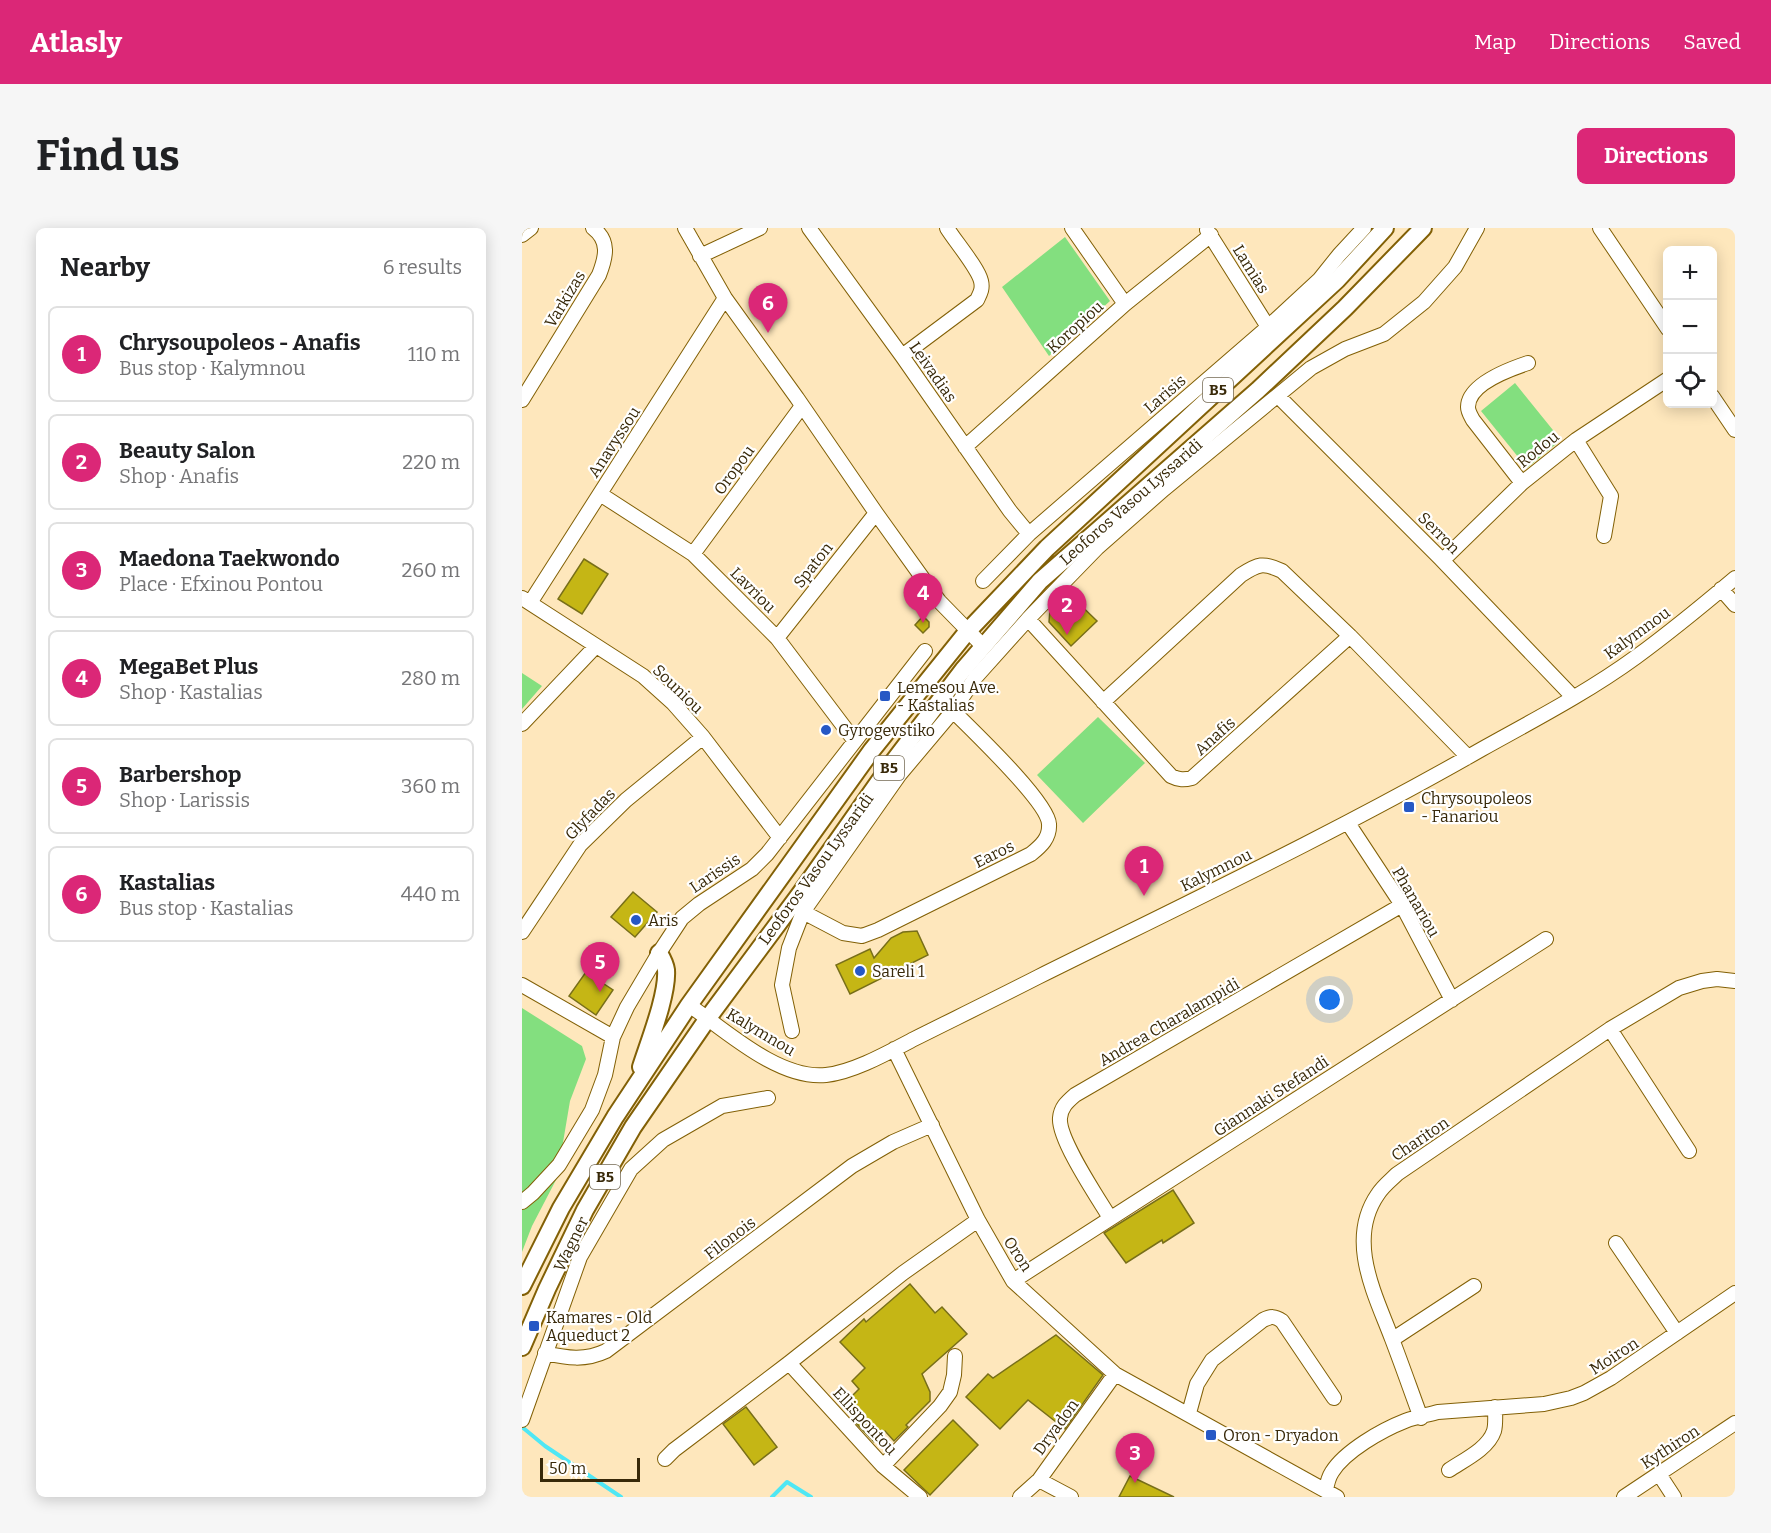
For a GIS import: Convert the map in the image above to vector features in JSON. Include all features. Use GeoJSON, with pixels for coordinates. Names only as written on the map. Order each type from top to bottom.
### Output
{"type":"FeatureCollection","features":[{"type":"Feature","properties":{"kind":"main road","name":"Leoforos Vasou Lyssaridi"},"geometry":{"type":"LineString","coordinates":[[522,1286],[561,1208],[634,1088],[689,1005],[872,750],[967,632],[1047,548],[1337,280],[1385,228]]}},
{"type":"Feature","properties":{"kind":"main road","name":"Leoforos Vasou Lyssaridi"},"geometry":{"type":"LineString","coordinates":[[522,1347],[585,1210],[633,1127],[708,1018],[800,894],[890,766],[983,646],[1040,581],[1258,390],[1353,300],[1423,228]]}},
{"type":"Feature","properties":{"kind":"main road"},"geometry":{"type":"LineString","coordinates":[[634,1088],[665,985],[666,969],[659,953]]}},
{"type":"Feature","properties":{"kind":"street"},"geometry":{"type":"LineString","coordinates":[[522,234],[531,228]]}},
{"type":"Feature","properties":{"kind":"street","name":"Varkizas"},"geometry":{"type":"LineString","coordinates":[[522,400],[599,275],[606,256],[604,243],[593,228]]}},
{"type":"Feature","properties":{"kind":"street"},"geometry":{"type":"LineString","coordinates":[[685,228],[725,298],[876,513],[939,601],[983,646]]}},
{"type":"Feature","properties":{"kind":"street"},"geometry":{"type":"LineString","coordinates":[[700,256],[760,228]]}},
{"type":"Feature","properties":{"kind":"street","name":"Leivadias"},"geometry":{"type":"LineString","coordinates":[[809,228],[1010,511],[1029,534]]}},
{"type":"Feature","properties":{"kind":"street"},"geometry":{"type":"LineString","coordinates":[[902,356],[977,300],[982,291],[981,280],[946,228]]}},
{"type":"Feature","properties":{"kind":"street"},"geometry":{"type":"LineString","coordinates":[[1072,228],[1125,304]]}},
{"type":"Feature","properties":{"kind":"street","name":"Larisis"},"geometry":{"type":"LineString","coordinates":[[983,581],[1029,534],[1319,280],[1364,228]]}},
{"type":"Feature","properties":{"kind":"street"},"geometry":{"type":"LineString","coordinates":[[792,1031],[782,985],[789,948],[803,912],[900,774],[954,711],[975,678],[1097,548],[1164,489],[1311,368],[1345,349],[1384,334],[1424,302],[1455,267],[1477,228]]}},
{"type":"Feature","properties":{"kind":"street"},"geometry":{"type":"LineString","coordinates":[[1600,228],[1663,322]]}},
{"type":"Feature","properties":{"kind":"street","name":"Koropiou"},"geometry":{"type":"LineString","coordinates":[[964,447],[1209,232]]}},
{"type":"Feature","properties":{"kind":"street","name":"Lamias"},"geometry":{"type":"LineString","coordinates":[[1209,232],[1268,327]]}},
{"type":"Feature","properties":{"kind":"street","name":"Anavyssou"},"geometry":{"type":"LineString","coordinates":[[526,601],[600,494],[725,298]]}},
{"type":"Feature","properties":{"kind":"street"},"geometry":{"type":"LineString","coordinates":[[1522,483],[1473,420],[1468,410],[1469,399],[1476,390],[1507,370],[1528,363]]}},
{"type":"Feature","properties":{"kind":"street","name":"Rodou"},"geometry":{"type":"LineString","coordinates":[[1443,560],[1522,483],[1576,440],[1663,382]]}},
{"type":"Feature","properties":{"kind":"street","name":"Serron"},"geometry":{"type":"LineString","coordinates":[[1278,396],[1443,560],[1573,697]]}},
{"type":"Feature","properties":{"kind":"street"},"geometry":{"type":"LineString","coordinates":[[1717,402],[1735,428]]}},
{"type":"Feature","properties":{"kind":"street","name":"Oropou"},"geometry":{"type":"LineString","coordinates":[[693,554],[802,406]]}},
{"type":"Feature","properties":{"kind":"street"},"geometry":{"type":"LineString","coordinates":[[1576,440],[1611,496],[1604,536]]}},
{"type":"Feature","properties":{"kind":"street","name":"Lavriou"},"geometry":{"type":"LineString","coordinates":[[600,494],[693,554],[777,638],[854,740]]}},
{"type":"Feature","properties":{"kind":"street","name":"Spaton"},"geometry":{"type":"LineString","coordinates":[[777,638],[876,513]]}},
{"type":"Feature","properties":{"kind":"street"},"geometry":{"type":"LineString","coordinates":[[1103,702],[1240,575],[1256,565],[1269,565],[1282,572],[1350,636],[1468,757]]}},
{"type":"Feature","properties":{"kind":"street","name":"Kalymnou"},"geometry":{"type":"LineString","coordinates":[[689,1005],[749,1048],[792,1070],[826,1075],[852,1068],[1348,823],[1417,786],[1573,697],[1636,657],[1735,578]]}},
{"type":"Feature","properties":{"kind":"street"},"geometry":{"type":"LineString","coordinates":[[1721,589],[1735,605]]}},
{"type":"Feature","properties":{"kind":"street","name":"Souniou"},"geometry":{"type":"LineString","coordinates":[[526,601],[643,676],[673,703],[703,737],[780,838]]}},
{"type":"Feature","properties":{"kind":"street","name":"Anafis"},"geometry":{"type":"LineString","coordinates":[[1028,619],[1172,776],[1184,780],[1192,778],[1350,636]]}},
{"type":"Feature","properties":{"kind":"street"},"geometry":{"type":"LineString","coordinates":[[522,724],[596,646]]}},
{"type":"Feature","properties":{"kind":"street","name":"Larissis"},"geometry":{"type":"LineString","coordinates":[[522,1202],[559,1165],[592,1110],[605,1075],[613,1037],[627,1007],[682,918],[752,869],[767,854],[925,651]]}},
{"type":"Feature","properties":{"kind":"street","name":"Earos"},"geometry":{"type":"LineString","coordinates":[[803,912],[843,933],[862,936],[1031,854],[1042,845],[1048,835],[1050,822],[1042,808],[1023,783],[954,711]]}},
{"type":"Feature","properties":{"kind":"street","name":"Glyfadas"},"geometry":{"type":"LineString","coordinates":[[522,932],[580,845],[626,800],[703,737]]}},
{"type":"Feature","properties":{"kind":"street","name":"Phanariou"},"geometry":{"type":"LineString","coordinates":[[1348,823],[1402,905],[1452,1000]]}},
{"type":"Feature","properties":{"kind":"street","name":"Andrea Charalampidi"},"geometry":{"type":"LineString","coordinates":[[1110,1218],[1064,1140],[1060,1120],[1066,1102],[1402,905]]}},
{"type":"Feature","properties":{"kind":"street","name":"Giannaki Stefandi"},"geometry":{"type":"LineString","coordinates":[[1013,1281],[1546,939]]}},
{"type":"Feature","properties":{"kind":"street","name":"Chariton"},"geometry":{"type":"LineString","coordinates":[[1421,1418],[1372,1288],[1365,1263],[1366,1222],[1379,1192],[1397,1174],[1610,1029],[1673,991],[1689,984],[1717,980],[1735,981]]}},
{"type":"Feature","properties":{"kind":"street"},"geometry":{"type":"LineString","coordinates":[[522,985],[613,1037]]}},
{"type":"Feature","properties":{"kind":"street"},"geometry":{"type":"LineString","coordinates":[[1610,1029],[1689,1151]]}},
{"type":"Feature","properties":{"kind":"street","name":"Oron"},"geometry":{"type":"LineString","coordinates":[[894,1049],[978,1220],[1013,1281],[1115,1374],[1332,1494]]}},
{"type":"Feature","properties":{"kind":"street","name":"Wagner"},"geometry":{"type":"LineString","coordinates":[[522,1420],[580,1257],[631,1169],[663,1140],[722,1106],[768,1098]]}},
{"type":"Feature","properties":{"kind":"street","name":"Filonois"},"geometry":{"type":"LineString","coordinates":[[545,1353],[565,1358],[588,1358],[606,1351],[852,1166],[893,1142],[932,1125]]}},
{"type":"Feature","properties":{"kind":"street"},"geometry":{"type":"LineString","coordinates":[[665,1459],[903,1273],[978,1220]]}},
{"type":"Feature","properties":{"kind":"street"},"geometry":{"type":"LineString","coordinates":[[1616,1243],[1677,1333]]}},
{"type":"Feature","properties":{"kind":"street"},"geometry":{"type":"LineString","coordinates":[[1392,1339],[1474,1286]]}},
{"type":"Feature","properties":{"kind":"street","name":"Moiron"},"geometry":{"type":"LineString","coordinates":[[1332,1494],[1328,1479],[1333,1470],[1356,1449],[1383,1431],[1408,1419],[1421,1418],[1438,1412],[1544,1404],[1584,1393],[1611,1378],[1735,1293]]}},
{"type":"Feature","properties":{"kind":"street"},"geometry":{"type":"LineString","coordinates":[[1189,1413],[1197,1384],[1212,1360],[1270,1317],[1276,1317],[1282,1322],[1334,1398]]}},
{"type":"Feature","properties":{"kind":"street"},"geometry":{"type":"LineString","coordinates":[[883,1466],[940,1406],[950,1392],[955,1356]]}},
{"type":"Feature","properties":{"kind":"street","name":"Ellispontou"},"geometry":{"type":"LineString","coordinates":[[789,1363],[883,1466],[920,1497]]}},
{"type":"Feature","properties":{"kind":"street","name":"Dryadon"},"geometry":{"type":"LineString","coordinates":[[1020,1497],[1039,1480],[1115,1374]]}},
{"type":"Feature","properties":{"kind":"street"},"geometry":{"type":"LineString","coordinates":[[1449,1470],[1483,1447],[1490,1439],[1494,1429],[1495,1407]]}},
{"type":"Feature","properties":{"kind":"street","name":"Kythiron"},"geometry":{"type":"LineString","coordinates":[[1624,1497],[1735,1424]]}},
{"type":"Feature","properties":{"kind":"street"},"geometry":{"type":"LineString","coordinates":[[1659,1474],[1674,1497]]}},
{"type":"Feature","properties":{"kind":"street"},"geometry":{"type":"LineString","coordinates":[[1039,1480],[1071,1497]]}},
{"type":"Feature","properties":{"kind":"green space"},"geometry":{"type":"Polygon","coordinates":[[[1065,237],[1110,301],[1049,356],[1002,287],[1065,237]]]}},
{"type":"Feature","properties":{"kind":"green space"},"geometry":{"type":"Polygon","coordinates":[[[1515,383],[1561,440],[1527,468],[1481,411],[1515,383]]]}},
{"type":"Feature","properties":{"kind":"green space"},"geometry":{"type":"Polygon","coordinates":[[[522,673],[542,686],[522,709],[522,673]]]}},
{"type":"Feature","properties":{"kind":"green space"},"geometry":{"type":"Polygon","coordinates":[[[1098,717],[1145,763],[1083,823],[1037,775],[1098,717]]]}},
{"type":"Feature","properties":{"kind":"green space"},"geometry":{"type":"Polygon","coordinates":[[[522,1008],[582,1046],[586,1059],[570,1101],[557,1178],[532,1226],[522,1252],[522,1008]]]}},
{"type":"Feature","properties":{"kind":"building"},"geometry":{"type":"Polygon","coordinates":[[[584,559],[608,574],[582,614],[558,599],[584,559]]]}},
{"type":"Feature","properties":{"kind":"building"},"geometry":{"type":"Polygon","coordinates":[[[1068,593],[1097,621],[1071,646],[1049,622],[1050,610],[1068,593]]]}},
{"type":"Feature","properties":{"kind":"building"},"geometry":{"type":"Polygon","coordinates":[[[923,616],[929,622],[929,627],[923,633],[915,625],[923,616]]]}},
{"type":"Feature","properties":{"kind":"building"},"geometry":{"type":"Polygon","coordinates":[[[633,892],[657,912],[635,937],[611,917],[633,892]]]}},
{"type":"Feature","properties":{"kind":"building"},"geometry":{"type":"Polygon","coordinates":[[[917,931],[928,955],[850,994],[836,965],[870,949],[874,958],[891,938],[903,932],[917,931]]]}},
{"type":"Feature","properties":{"kind":"building"},"geometry":{"type":"Polygon","coordinates":[[[586,972],[613,990],[596,1015],[569,996],[586,972]]]}},
{"type":"Feature","properties":{"kind":"building"},"geometry":{"type":"Polygon","coordinates":[[[1173,1190],[1194,1223],[1126,1263],[1104,1233],[1173,1190]]]}},
{"type":"Feature","properties":{"kind":"building"},"geometry":{"type":"Polygon","coordinates":[[[910,1284],[935,1313],[942,1307],[967,1334],[922,1374],[930,1392],[930,1401],[906,1425],[908,1427],[894,1441],[885,1431],[874,1442],[842,1406],[859,1389],[852,1381],[865,1368],[840,1342],[864,1319],[866,1322],[910,1284]]]}},
{"type":"Feature","properties":{"kind":"building"},"geometry":{"type":"Polygon","coordinates":[[[1056,1335],[1103,1375],[1065,1429],[1028,1400],[1000,1429],[966,1397],[988,1374],[993,1378],[1056,1335]]]}},
{"type":"Feature","properties":{"kind":"building"},"geometry":{"type":"Polygon","coordinates":[[[746,1407],[777,1447],[754,1465],[723,1424],[746,1407]]]}},
{"type":"Feature","properties":{"kind":"building"},"geometry":{"type":"Polygon","coordinates":[[[953,1420],[978,1445],[930,1495],[904,1470],[953,1420]]]}},
{"type":"Feature","properties":{"kind":"building"},"geometry":{"type":"Polygon","coordinates":[[[1130,1476],[1174,1497],[1119,1497],[1130,1476]]]}},
{"type":"Feature","properties":{"kind":"waterway"},"geometry":{"type":"LineString","coordinates":[[522,1427],[545,1446],[621,1497]]}},
{"type":"Feature","properties":{"kind":"waterway"},"geometry":{"type":"LineString","coordinates":[[772,1497],[787,1482],[811,1497]]}},
{"type":"Feature","properties":{"kind":"place","name":"Kastalias"},"geometry":{"type":"Point","coordinates":[768,333]}},
{"type":"Feature","properties":{"kind":"place","name":"MegaBet Plus"},"geometry":{"type":"Point","coordinates":[923,623]}},
{"type":"Feature","properties":{"kind":"place","name":"Beauty Salon"},"geometry":{"type":"Point","coordinates":[1067,635]}},
{"type":"Feature","properties":{"kind":"place","name":"Lemesou Ave. - Kastalias"},"geometry":{"type":"Point","coordinates":[885,696]}},
{"type":"Feature","properties":{"kind":"place","name":"Gyrogevstiko"},"geometry":{"type":"Point","coordinates":[826,730]}},
{"type":"Feature","properties":{"kind":"place","name":"Chrysoupoleos - Fanariou"},"geometry":{"type":"Point","coordinates":[1409,807]}},
{"type":"Feature","properties":{"kind":"place","name":"Chrysoupoleos - Anafis"},"geometry":{"type":"Point","coordinates":[1144,896]}},
{"type":"Feature","properties":{"kind":"place","name":"Aris"},"geometry":{"type":"Point","coordinates":[636,920]}},
{"type":"Feature","properties":{"kind":"place","name":"Sareli 1"},"geometry":{"type":"Point","coordinates":[860,971]}},
{"type":"Feature","properties":{"kind":"place","name":"Barbershop"},"geometry":{"type":"Point","coordinates":[600,992]}},
{"type":"Feature","properties":{"kind":"place","name":"Kamares - Old Aqueduct 2"},"geometry":{"type":"Point","coordinates":[534,1326]}},
{"type":"Feature","properties":{"kind":"place","name":"Oron - Dryadon"},"geometry":{"type":"Point","coordinates":[1211,1435]}},
{"type":"Feature","properties":{"kind":"place","name":"Maedona Taekwondo"},"geometry":{"type":"Point","coordinates":[1135,1483]}}]}
